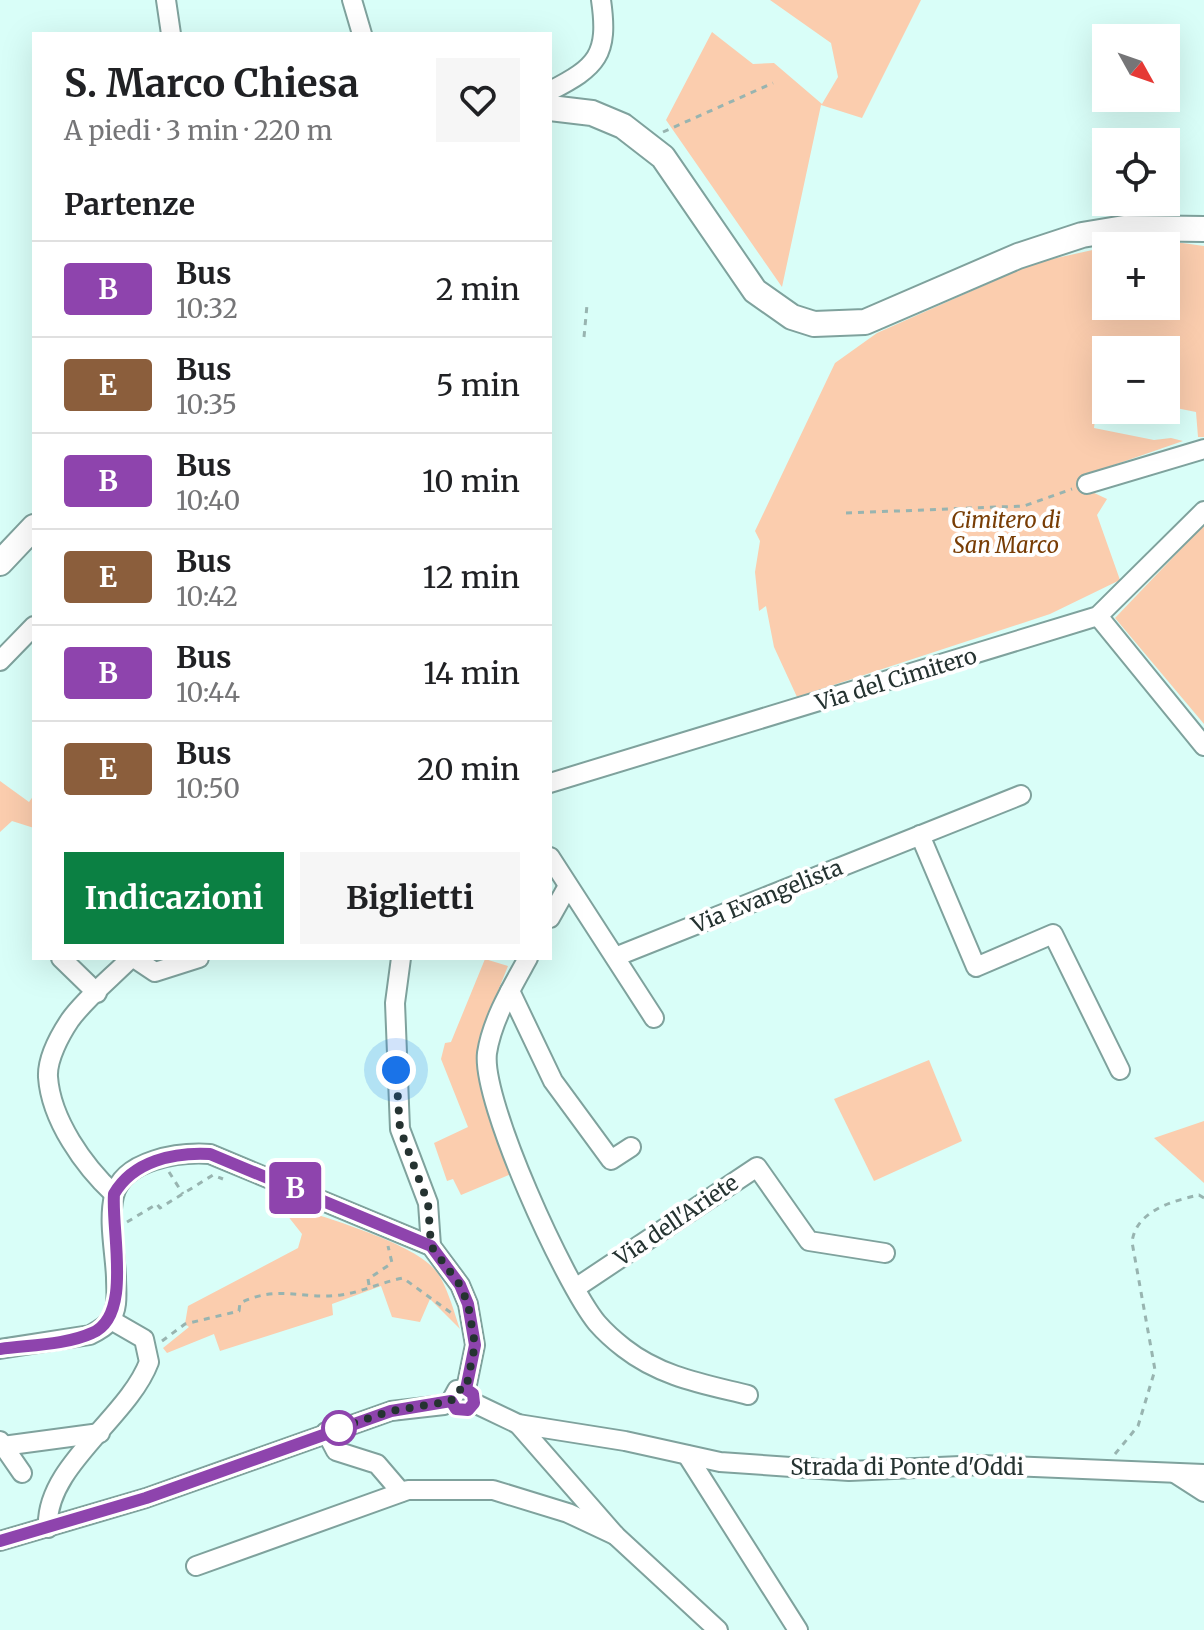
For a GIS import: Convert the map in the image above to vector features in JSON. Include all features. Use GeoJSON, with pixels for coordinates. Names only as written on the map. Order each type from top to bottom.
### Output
{"type":"FeatureCollection","features":[{"type":"Feature","properties":{"kind":"main road"},"geometry":{"type":"LineString","coordinates":[[552,108],[592,113],[623,126],[663,157],[755,291],[792,317],[814,324],[865,322],[1018,256],[1082,235],[1124,228],[1204,229]]}},
{"type":"Feature","properties":{"kind":"main road"},"geometry":{"type":"LineString","coordinates":[[0,563],[32,529]]}},
{"type":"Feature","properties":{"kind":"street"},"geometry":{"type":"LineString","coordinates":[[166,0],[171,32]]}},
{"type":"Feature","properties":{"kind":"street"},"geometry":{"type":"LineString","coordinates":[[352,0],[361,32]]}},
{"type":"Feature","properties":{"kind":"street"},"geometry":{"type":"LineString","coordinates":[[552,90],[587,72],[600,50],[605,25],[601,0]]}},
{"type":"Feature","properties":{"kind":"street"},"geometry":{"type":"LineString","coordinates":[[1087,484],[1204,449]]}},
{"type":"Feature","properties":{"kind":"street","name":"Via del Cimitero"},"geometry":{"type":"LineString","coordinates":[[552,782],[1098,616],[1204,511]]}},
{"type":"Feature","properties":{"kind":"street"},"geometry":{"type":"LineString","coordinates":[[1098,616],[1204,746]]}},
{"type":"Feature","properties":{"kind":"street"},"geometry":{"type":"LineString","coordinates":[[0,661],[32,628]]}},
{"type":"Feature","properties":{"kind":"street","name":"Via Evangelista"},"geometry":{"type":"LineString","coordinates":[[615,957],[1021,795]]}},
{"type":"Feature","properties":{"kind":"street"},"geometry":{"type":"LineString","coordinates":[[920,835],[976,967],[1053,934],[1120,1070]]}},
{"type":"Feature","properties":{"kind":"street"},"geometry":{"type":"LineString","coordinates":[[552,860],[654,1018]]}},
{"type":"Feature","properties":{"kind":"street"},"geometry":{"type":"LineString","coordinates":[[552,914],[568,886]]}},
{"type":"Feature","properties":{"kind":"street"},"geometry":{"type":"LineString","coordinates":[[63,960],[97,993]]}},
{"type":"Feature","properties":{"kind":"street"},"geometry":{"type":"LineString","coordinates":[[0,1349],[90,1335],[111,1320],[117,1297],[114,1194],[82,1157],[57,1114],[48,1076],[57,1044],[72,1018],[130,960]]}},
{"type":"Feature","properties":{"kind":"street"},"geometry":{"type":"LineString","coordinates":[[135,960],[155,972],[193,960]]}},
{"type":"Feature","properties":{"kind":"street"},"geometry":{"type":"LineString","coordinates":[[527,960],[510,991],[487,1055],[496,1101],[525,1190],[596,1322],[624,1348],[666,1375],[748,1395]]}},
{"type":"Feature","properties":{"kind":"street"},"geometry":{"type":"LineString","coordinates":[[401,962],[395,1003],[400,1129],[428,1203],[431,1246]]}},
{"type":"Feature","properties":{"kind":"street"},"geometry":{"type":"LineString","coordinates":[[510,991],[553,1081],[611,1160],[631,1147]]}},
{"type":"Feature","properties":{"kind":"street"},"geometry":{"type":"LineString","coordinates":[[0,1541],[146,1498],[391,1411],[464,1397],[475,1345],[472,1324],[460,1285],[431,1246],[210,1154],[190,1153],[157,1160],[133,1171],[114,1194]]}},
{"type":"Feature","properties":{"kind":"street","name":"Via dell'Ariete"},"geometry":{"type":"LineString","coordinates":[[577,1287],[757,1167],[809,1241],[885,1253]]}},
{"type":"Feature","properties":{"kind":"street"},"geometry":{"type":"LineString","coordinates":[[48,1528],[51,1500],[61,1479],[126,1404],[149,1362],[144,1339],[111,1320]]}},
{"type":"Feature","properties":{"kind":"street","name":"Strada di Ponte d'Oddi"},"geometry":{"type":"LineString","coordinates":[[464,1397],[518,1424],[625,1441],[720,1462],[849,1471],[983,1465],[1204,1474]]}},
{"type":"Feature","properties":{"kind":"street"},"geometry":{"type":"LineString","coordinates":[[518,1424],[615,1535],[718,1630]]}},
{"type":"Feature","properties":{"kind":"street"},"geometry":{"type":"LineString","coordinates":[[326,1432],[336,1451],[377,1464],[401,1492]]}},
{"type":"Feature","properties":{"kind":"street"},"geometry":{"type":"LineString","coordinates":[[22,1473],[2,1444],[100,1433]]}},
{"type":"Feature","properties":{"kind":"street"},"geometry":{"type":"LineString","coordinates":[[687,1455],[798,1630]]}},
{"type":"Feature","properties":{"kind":"street"},"geometry":{"type":"LineString","coordinates":[[1175,1472],[1204,1492]]}},
{"type":"Feature","properties":{"kind":"street"},"geometry":{"type":"LineString","coordinates":[[196,1566],[401,1492],[493,1490],[568,1513],[615,1535]]}},
{"type":"Feature","properties":{"kind":"street"},"geometry":{"type":"LineString","coordinates":[[689,1603],[695,1630]]}},
{"type":"Feature","properties":{"kind":"path"},"geometry":{"type":"LineString","coordinates":[[642,141],[773,83]]}},
{"type":"Feature","properties":{"kind":"path"},"geometry":{"type":"LineString","coordinates":[[584,337],[587,305]]}},
{"type":"Feature","properties":{"kind":"path"},"geometry":{"type":"LineString","coordinates":[[846,513],[1024,506],[1087,484]]}},
{"type":"Feature","properties":{"kind":"path"},"geometry":{"type":"LineString","coordinates":[[169,1172],[183,1194]]}},
{"type":"Feature","properties":{"kind":"path"},"geometry":{"type":"LineString","coordinates":[[124,1223],[183,1194],[213,1175],[223,1179]]}},
{"type":"Feature","properties":{"kind":"path"},"geometry":{"type":"LineString","coordinates":[[1101,1470],[1138,1426],[1155,1370],[1132,1242],[1134,1228],[1142,1217],[1199,1195],[1204,1198]]}},
{"type":"Feature","properties":{"kind":"path"},"geometry":{"type":"LineString","coordinates":[[370,1287],[368,1279],[392,1263],[384,1239]]}},
{"type":"Feature","properties":{"kind":"path"},"geometry":{"type":"LineString","coordinates":[[159,1344],[185,1324],[239,1311],[240,1303],[254,1296],[274,1291],[344,1295],[403,1278],[472,1324]]}},
{"type":"Feature","properties":{"kind":"green space"},"geometry":{"type":"Polygon","coordinates":[[[770,0],[921,0],[862,118],[821,105],[782,287],[666,120],[712,32],[753,64],[774,63],[822,104],[838,77],[831,43],[770,0]]]}},
{"type":"Feature","properties":{"kind":"green space","name":"Cimitero di San Marco"},"geometry":{"type":"Polygon","coordinates":[[[1180,243],[1204,246],[1204,437],[1198,437],[1196,412],[1180,409],[1180,336],[1092,336],[1094,428],[1154,440],[1171,438],[1183,441],[1085,475],[1088,490],[1107,499],[1097,515],[1120,580],[1050,614],[797,697],[774,647],[766,606],[759,611],[755,572],[760,541],[755,531],[835,363],[877,333],[1034,263],[1092,250],[1092,320],[1180,320],[1180,243]]]}},
{"type":"Feature","properties":{"kind":"green space"},"geometry":{"type":"Polygon","coordinates":[[[1204,525],[1204,724],[1115,618],[1204,525]]]}},
{"type":"Feature","properties":{"kind":"green space"},"geometry":{"type":"Polygon","coordinates":[[[0,781],[29,802],[32,798],[32,827],[12,821],[0,832],[0,781]]]}},
{"type":"Feature","properties":{"kind":"green space"},"geometry":{"type":"Polygon","coordinates":[[[485,960],[508,966],[480,1036],[511,1174],[461,1195],[453,1179],[447,1181],[434,1143],[468,1127],[441,1059],[445,1043],[451,1042],[485,960]]]}},
{"type":"Feature","properties":{"kind":"green space"},"geometry":{"type":"Polygon","coordinates":[[[929,1060],[962,1141],[874,1181],[834,1099],[929,1060]]]}},
{"type":"Feature","properties":{"kind":"green space"},"geometry":{"type":"Polygon","coordinates":[[[1204,1121],[1204,1183],[1154,1138],[1204,1121]]]}},
{"type":"Feature","properties":{"kind":"green space"},"geometry":{"type":"Polygon","coordinates":[[[293,1207],[370,1233],[426,1261],[444,1284],[460,1329],[430,1299],[420,1322],[392,1317],[381,1286],[332,1304],[333,1315],[220,1351],[214,1334],[167,1353],[163,1348],[189,1327],[185,1324],[188,1306],[298,1248],[302,1234],[287,1215],[293,1207]]]}},
{"type":"Feature","properties":{"kind":"bus line","name":"B"},"geometry":{"type":"LineString","coordinates":[[0,1349],[90,1335],[111,1320],[117,1297],[112,1218],[114,1194],[133,1171],[157,1160],[190,1153],[210,1154],[431,1246],[465,1295],[475,1345],[466,1389],[473,1394],[474,1403],[468,1410],[456,1409],[451,1401],[444,1405],[391,1411],[316,1435],[146,1498],[0,1541]]}},
{"type":"Feature","properties":{"kind":"route"},"geometry":{"type":"LineString","coordinates":[[339,1428],[326,1432],[391,1411],[444,1405],[451,1401],[457,1390],[466,1389],[475,1345],[465,1295],[431,1246],[428,1203],[400,1129],[396,1070]]}}]}
